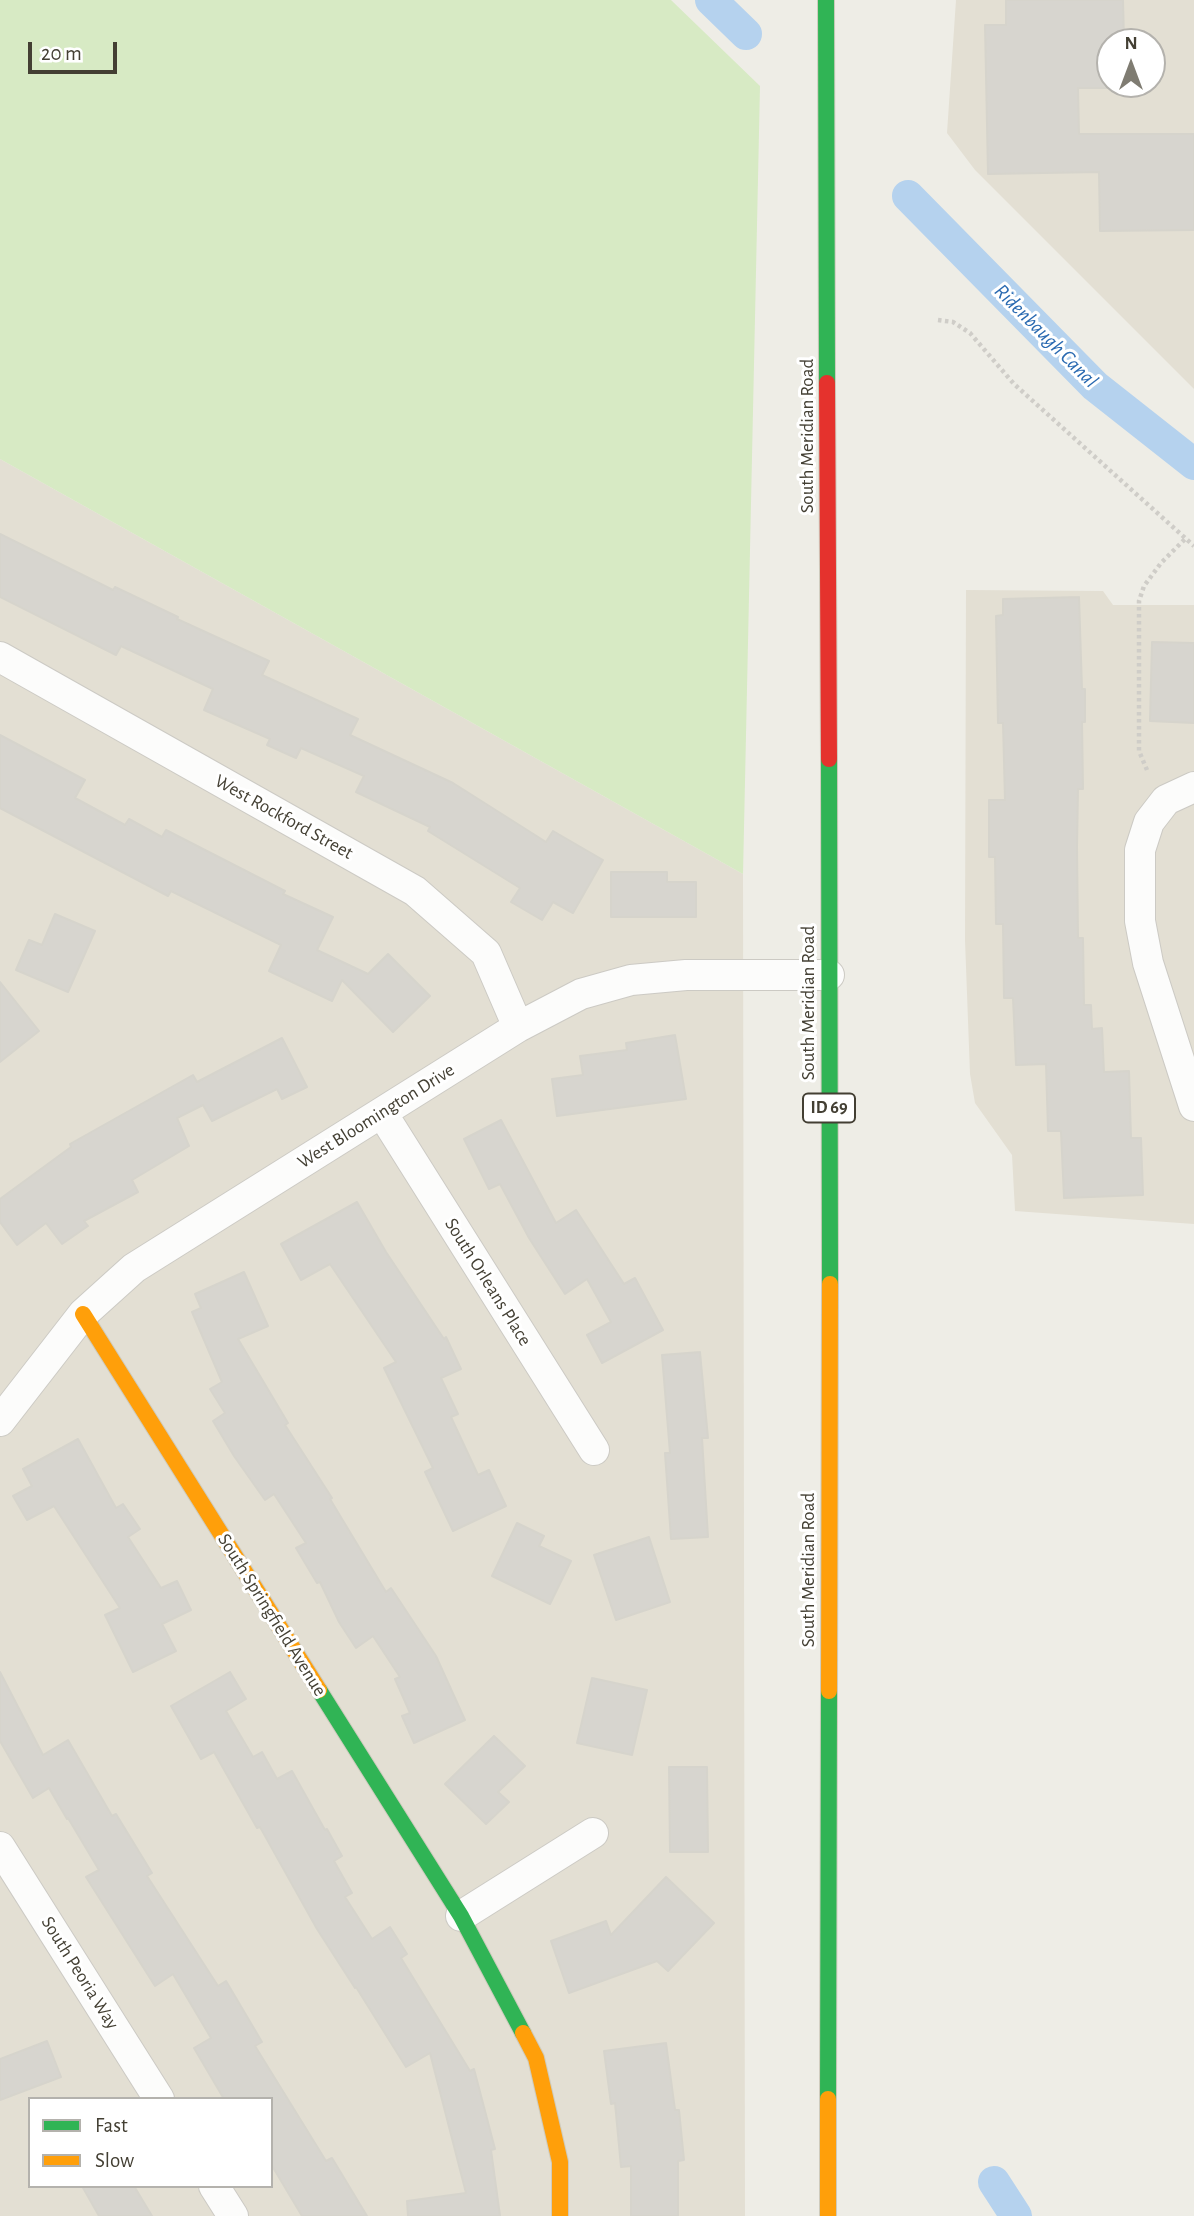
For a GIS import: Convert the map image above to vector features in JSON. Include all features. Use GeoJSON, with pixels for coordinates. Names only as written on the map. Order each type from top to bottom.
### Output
{"type":"FeatureCollection","features":[{"type":"Feature","properties":{"kind":"main road","name":"South Meridian Road"},"geometry":{"type":"LineString","coordinates":[[826,0],[829,975],[828,2216]]}},
{"type":"Feature","properties":{"kind":"main road","name":"South Springfield Avenue"},"geometry":{"type":"LineString","coordinates":[[83,1314],[461,1916],[536,2058],[561,2162],[561,2216]]}},
{"type":"Feature","properties":{"kind":"street","name":"West Rockford Street"},"geometry":{"type":"LineString","coordinates":[[0,657],[415,891],[486,953],[518,1027]]}},
{"type":"Feature","properties":{"kind":"street"},"geometry":{"type":"LineString","coordinates":[[1194,788],[1166,800],[1149,822],[1140,849],[1140,921],[1148,963],[1194,1106]]}},
{"type":"Feature","properties":{"kind":"street","name":"West Bloomington Drive"},"geometry":{"type":"LineString","coordinates":[[0,1421],[83,1314],[134,1268],[518,1027],[581,994],[631,980],[686,975],[829,975]]}},
{"type":"Feature","properties":{"kind":"street","name":"South Orleans Place"},"geometry":{"type":"LineString","coordinates":[[382,1113],[594,1450]]}},
{"type":"Feature","properties":{"kind":"street"},"geometry":{"type":"LineString","coordinates":[[461,1916],[593,1833]]}},
{"type":"Feature","properties":{"kind":"street","name":"South Peoria Way"},"geometry":{"type":"LineString","coordinates":[[0,1847],[158,2097]]}},
{"type":"Feature","properties":{"kind":"street"},"geometry":{"type":"LineString","coordinates":[[215,2188],[233,2216]]}},
{"type":"Feature","properties":{"kind":"path"},"geometry":{"type":"LineString","coordinates":[[938,320],[953,322],[970,334],[1014,384],[1194,546]]}},
{"type":"Feature","properties":{"kind":"path"},"geometry":{"type":"LineString","coordinates":[[1147,770],[1139,751],[1139,601],[1144,586],[1161,563],[1185,539]]}},
{"type":"Feature","properties":{"kind":"shaded area"},"geometry":{"type":"Polygon","coordinates":[[[956,0],[1194,0],[1194,389],[975,170],[947,133],[956,0]]]}},
{"type":"Feature","properties":{"kind":"shaded area"},"geometry":{"type":"Polygon","coordinates":[[[0,459],[743,874],[745,2216],[0,2216],[0,459]]]}},
{"type":"Feature","properties":{"kind":"shaded area"},"geometry":{"type":"Polygon","coordinates":[[[966,590],[1103,591],[1113,605],[1194,605],[1194,1224],[1015,1211],[1012,1155],[975,1103],[970,1074],[965,940],[966,590]]]}},
{"type":"Feature","properties":{"kind":"green space"},"geometry":{"type":"Polygon","coordinates":[[[0,0],[671,0],[760,86],[743,874],[0,459],[0,0]]]}},
{"type":"Feature","properties":{"kind":"building"},"geometry":{"type":"Polygon","coordinates":[[[1006,0],[1123,0],[1124,28],[1096,28],[1096,88],[1078,88],[1079,134],[1194,134],[1194,230],[1100,231],[1099,172],[988,174],[985,25],[1006,25],[1006,0]]]}},
{"type":"Feature","properties":{"kind":"building"},"geometry":{"type":"Polygon","coordinates":[[[0,534],[113,590],[115,587],[269,661],[262,675],[358,719],[350,735],[453,783],[546,842],[553,831],[603,860],[573,913],[553,902],[542,920],[511,902],[520,888],[428,831],[430,827],[356,792],[364,776],[301,748],[296,758],[267,745],[270,739],[204,710],[213,689],[121,646],[116,655],[0,597],[0,534]]]}},
{"type":"Feature","properties":{"kind":"building"},"geometry":{"type":"Polygon","coordinates":[[[1079,597],[1085,722],[1082,722],[1083,789],[1078,789],[1078,938],[1083,938],[1084,1005],[1091,1005],[1092,1029],[1102,1028],[1104,1072],[1129,1071],[1131,1138],[1141,1138],[1143,1195],[1064,1198],[1061,1131],[1048,1131],[1046,1064],[1016,1065],[1013,998],[1004,998],[1003,924],[996,924],[995,857],[989,857],[989,800],[1005,800],[1003,723],[998,723],[996,616],[1003,615],[1003,599],[1079,597]]]}},
{"type":"Feature","properties":{"kind":"building"},"geometry":{"type":"Polygon","coordinates":[[[1152,642],[1194,643],[1194,723],[1150,721],[1152,642]]]}},
{"type":"Feature","properties":{"kind":"building"},"geometry":{"type":"Polygon","coordinates":[[[0,735],[85,780],[75,798],[125,825],[129,819],[162,837],[166,830],[285,891],[283,894],[333,917],[317,950],[368,974],[388,954],[430,996],[393,1032],[342,980],[332,1001],[269,971],[281,945],[171,891],[168,896],[0,808],[0,735]]]}},
{"type":"Feature","properties":{"kind":"building"},"geometry":{"type":"Polygon","coordinates":[[[611,872],[667,872],[667,882],[696,882],[696,917],[611,917],[611,872]]]}},
{"type":"Feature","properties":{"kind":"building"},"geometry":{"type":"Polygon","coordinates":[[[55,914],[95,931],[68,992],[16,970],[29,940],[42,945],[55,914]]]}},
{"type":"Feature","properties":{"kind":"building"},"geometry":{"type":"Polygon","coordinates":[[[0,982],[39,1031],[0,1062],[0,982]]]}},
{"type":"Feature","properties":{"kind":"building"},"geometry":{"type":"Polygon","coordinates":[[[675,1035],[686,1099],[557,1116],[552,1079],[583,1075],[580,1056],[627,1050],[626,1043],[675,1035]]]}},
{"type":"Feature","properties":{"kind":"building"},"geometry":{"type":"Polygon","coordinates":[[[282,1038],[307,1087],[282,1099],[277,1089],[212,1121],[203,1105],[177,1118],[189,1146],[132,1180],[138,1192],[84,1221],[88,1226],[62,1244],[46,1223],[17,1245],[0,1222],[0,1199],[71,1147],[70,1144],[193,1075],[197,1082],[282,1038]]]}},
{"type":"Feature","properties":{"kind":"building"},"geometry":{"type":"Polygon","coordinates":[[[501,1120],[556,1223],[576,1210],[624,1284],[635,1278],[663,1330],[602,1363],[587,1335],[611,1322],[587,1279],[565,1294],[529,1238],[500,1184],[489,1189],[464,1139],[501,1120]]]}},
{"type":"Feature","properties":{"kind":"building"},"geometry":{"type":"Polygon","coordinates":[[[357,1202],[386,1252],[444,1339],[446,1337],[461,1369],[441,1378],[458,1414],[451,1417],[478,1475],[489,1470],[506,1506],[453,1531],[425,1472],[433,1468],[384,1368],[396,1362],[330,1264],[301,1280],[281,1244],[357,1202]]]}},
{"type":"Feature","properties":{"kind":"building"},"geometry":{"type":"Polygon","coordinates":[[[244,1272],[268,1326],[238,1339],[288,1423],[285,1425],[332,1498],[330,1499],[386,1592],[391,1588],[436,1656],[465,1720],[414,1743],[402,1716],[410,1713],[395,1679],[400,1677],[373,1636],[356,1648],[339,1622],[320,1582],[317,1583],[296,1548],[306,1543],[274,1494],[265,1500],[213,1421],[225,1413],[210,1389],[222,1382],[192,1312],[201,1308],[195,1294],[244,1272]]]}},
{"type":"Feature","properties":{"kind":"building"},"geometry":{"type":"Polygon","coordinates":[[[700,1352],[708,1438],[702,1438],[708,1537],[671,1539],[665,1453],[670,1453],[662,1355],[700,1352]]]}},
{"type":"Feature","properties":{"kind":"building"},"geometry":{"type":"Polygon","coordinates":[[[78,1439],[116,1508],[123,1504],[140,1529],[128,1537],[161,1588],[177,1581],[191,1610],[162,1624],[176,1651],[133,1672],[105,1615],[120,1608],[54,1506],[27,1520],[13,1496],[32,1486],[23,1469],[78,1439]]]}},
{"type":"Feature","properties":{"kind":"building"},"geometry":{"type":"Polygon","coordinates":[[[517,1523],[544,1536],[539,1546],[571,1561],[550,1604],[492,1576],[517,1523]]]}},
{"type":"Feature","properties":{"kind":"building"},"geometry":{"type":"Polygon","coordinates":[[[649,1537],[670,1602],[616,1620],[594,1555],[649,1537]]]}},
{"type":"Feature","properties":{"kind":"building"},"geometry":{"type":"Polygon","coordinates":[[[0,1672],[43,1755],[68,1740],[112,1816],[116,1814],[152,1873],[147,1876],[218,1986],[226,1981],[262,2042],[255,2046],[326,2161],[332,2158],[367,2216],[302,2216],[273,2167],[273,2097],[223,2097],[194,2048],[211,2038],[173,1974],[155,1986],[86,1877],[99,1870],[68,1818],[49,1788],[33,1798],[0,1741],[0,1672]]]}},
{"type":"Feature","properties":{"kind":"building"},"geometry":{"type":"Polygon","coordinates":[[[230,1672],[246,1699],[226,1711],[253,1757],[262,1752],[277,1779],[292,1771],[342,1856],[334,1861],[352,1893],[345,1897],[372,1939],[390,1927],[407,1954],[401,1958],[470,2071],[474,2069],[495,2149],[491,2150],[500,2216],[408,2216],[407,2201],[466,2193],[430,2053],[406,2067],[317,1929],[214,1752],[201,1759],[171,1706],[230,1672]]]}},
{"type":"Feature","properties":{"kind":"building"},"geometry":{"type":"Polygon","coordinates":[[[592,1678],[647,1690],[632,1755],[577,1743],[592,1678]]]}},
{"type":"Feature","properties":{"kind":"building"},"geometry":{"type":"Polygon","coordinates":[[[494,1736],[525,1766],[498,1792],[509,1802],[486,1824],[445,1784],[494,1736]]]}},
{"type":"Feature","properties":{"kind":"building"},"geometry":{"type":"Polygon","coordinates":[[[669,1767],[707,1767],[708,1852],[670,1852],[669,1767]]]}},
{"type":"Feature","properties":{"kind":"building"},"geometry":{"type":"Polygon","coordinates":[[[666,1877],[714,1923],[668,1971],[657,1961],[569,1993],[551,1941],[606,1921],[611,1935],[666,1877]]]}},
{"type":"Feature","properties":{"kind":"building"},"geometry":{"type":"Polygon","coordinates":[[[47,2041],[61,2077],[0,2100],[0,2059],[47,2041]]]}},
{"type":"Feature","properties":{"kind":"building"},"geometry":{"type":"Polygon","coordinates":[[[666,2043],[675,2110],[679,2110],[684,2160],[678,2161],[678,2216],[631,2216],[631,2166],[621,2167],[615,2103],[611,2104],[604,2051],[666,2043]]]}},
{"type":"Feature","properties":{"kind":"building"},"geometry":{"type":"Polygon","coordinates":[[[83,2188],[135,2188],[152,2216],[99,2216],[83,2188]]]}},
{"type":"Feature","properties":{"kind":"waterway","name":"Ridenbaugh Canal"},"geometry":{"type":"LineString","coordinates":[[711,0],[746,34]]}},
{"type":"Feature","properties":{"kind":"waterway","name":"Ridenbaugh Canal"},"geometry":{"type":"LineString","coordinates":[[908,196],[1095,386],[1194,464]]}},
{"type":"Feature","properties":{"kind":"waterway"},"geometry":{"type":"LineString","coordinates":[[994,2182],[1016,2216]]}},
{"type":"Feature","properties":{"kind":"traffic: fast"},"geometry":{"type":"LineString","coordinates":[[826,0],[827,383]]}},
{"type":"Feature","properties":{"kind":"traffic: fast"},"geometry":{"type":"LineString","coordinates":[[829,759],[830,1284]]}},
{"type":"Feature","properties":{"kind":"traffic: fast"},"geometry":{"type":"LineString","coordinates":[[319,1690],[461,1916],[523,2033]]}},
{"type":"Feature","properties":{"kind":"traffic: fast"},"geometry":{"type":"LineString","coordinates":[[828,2099],[829,1691]]}},
{"type":"Feature","properties":{"kind":"traffic: slow"},"geometry":{"type":"LineString","coordinates":[[829,1691],[830,1284]]}},
{"type":"Feature","properties":{"kind":"traffic: slow"},"geometry":{"type":"LineString","coordinates":[[83,1314],[319,1690]]}},
{"type":"Feature","properties":{"kind":"traffic: slow"},"geometry":{"type":"LineString","coordinates":[[523,2033],[536,2058],[560,2162],[560,2216]]}},
{"type":"Feature","properties":{"kind":"traffic: slow"},"geometry":{"type":"LineString","coordinates":[[828,2099],[828,2216]]}},
{"type":"Feature","properties":{"kind":"traffic: jam"},"geometry":{"type":"LineString","coordinates":[[827,383],[829,759]]}}]}
